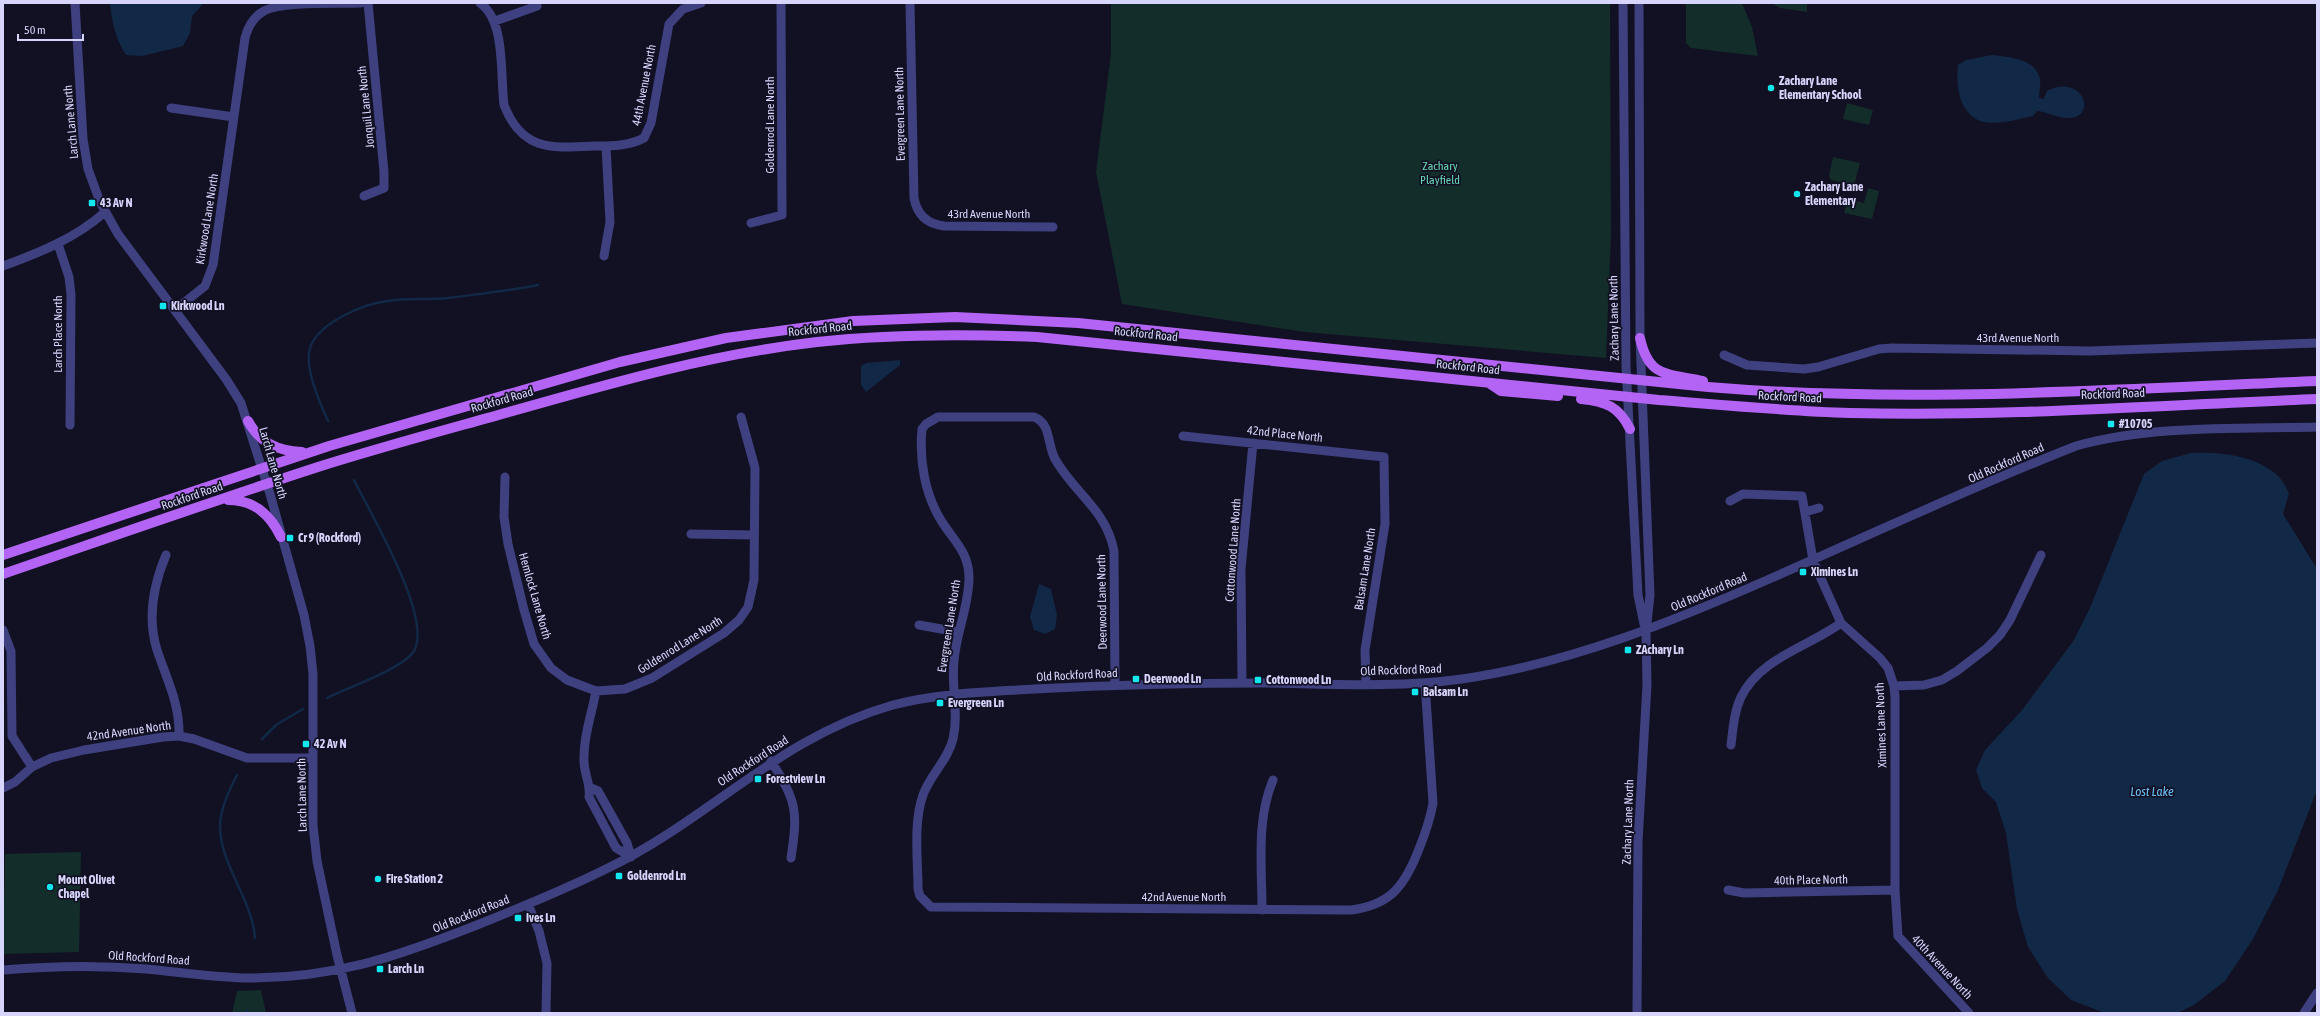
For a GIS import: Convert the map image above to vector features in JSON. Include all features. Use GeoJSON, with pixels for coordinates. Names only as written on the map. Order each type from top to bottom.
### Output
{"type":"FeatureCollection","features":[{"type":"Feature","properties":{"kind":"main road","name":"Rockford Road"},"geometry":{"type":"LineString","coordinates":[[3,555],[262,467],[571,376],[677,348],[766,331],[861,320],[956,317],[1078,323],[1738,390],[1907,396],[2317,381]]}},
{"type":"Feature","properties":{"kind":"main road","name":"Rockford Road"},"geometry":{"type":"LineString","coordinates":[[3,574],[267,484],[428,434],[670,367],[738,353],[818,342],[933,334],[1037,337],[1643,398],[1764,408],[1885,413],[1988,412],[2317,399]]}},
{"type":"Feature","properties":{"kind":"main road"},"geometry":{"type":"LineString","coordinates":[[1640,338],[1644,355],[1652,367],[1665,374],[1738,390]]}},
{"type":"Feature","properties":{"kind":"main road"},"geometry":{"type":"LineString","coordinates":[[1487,382],[1500,391],[1603,402],[1614,407],[1620,413],[1630,429]]}},
{"type":"Feature","properties":{"kind":"main road"},"geometry":{"type":"LineString","coordinates":[[248,421],[258,435],[271,446],[283,451],[310,452]]}},
{"type":"Feature","properties":{"kind":"main road"},"geometry":{"type":"LineString","coordinates":[[218,501],[238,500],[254,505],[270,518],[281,537]]}},
{"type":"Feature","properties":{"kind":"street","name":"Larch Lane North"},"geometry":{"type":"LineString","coordinates":[[75,3],[83,139],[93,188],[118,234],[226,379],[241,403],[262,467],[304,615],[310,646],[313,674],[314,825],[317,861],[340,971],[352,1013]]}},
{"type":"Feature","properties":{"kind":"street","name":"Kirkwood Lane North"},"geometry":{"type":"LineString","coordinates":[[175,310],[205,286],[210,276],[247,30],[256,17],[263,11],[279,6],[362,3]]}},
{"type":"Feature","properties":{"kind":"street","name":"Jonquil Lane North"},"geometry":{"type":"LineString","coordinates":[[364,196],[384,188],[384,172],[368,3]]}},
{"type":"Feature","properties":{"kind":"street"},"geometry":{"type":"LineString","coordinates":[[480,3],[488,9],[495,21],[537,6]]}},
{"type":"Feature","properties":{"kind":"street","name":"44th Avenue North"},"geometry":{"type":"LineString","coordinates":[[495,21],[504,105],[516,128],[525,136],[553,148],[606,146],[628,144],[644,138],[651,124],[669,24],[683,9],[701,3]]}},
{"type":"Feature","properties":{"kind":"street","name":"Goldenrod Lane North"},"geometry":{"type":"LineString","coordinates":[[751,223],[782,215],[781,3]]}},
{"type":"Feature","properties":{"kind":"street","name":"Evergreen Lane North"},"geometry":{"type":"LineString","coordinates":[[910,3],[914,198],[919,214],[925,220]]}},
{"type":"Feature","properties":{"kind":"street","name":"Zachary Lane North"},"geometry":{"type":"LineString","coordinates":[[1623,3],[1627,378],[1638,595],[1646,632]]}},
{"type":"Feature","properties":{"kind":"street","name":"Zachary Lane North"},"geometry":{"type":"LineString","coordinates":[[1637,1013],[1638,842],[1647,685],[1646,632],[1650,595],[1649,536],[1640,338],[1639,3]]}},
{"type":"Feature","properties":{"kind":"street"},"geometry":{"type":"LineString","coordinates":[[171,108],[234,117]]}},
{"type":"Feature","properties":{"kind":"street"},"geometry":{"type":"LineString","coordinates":[[604,256],[610,222],[606,146]]}},
{"type":"Feature","properties":{"kind":"street"},"geometry":{"type":"LineString","coordinates":[[3,266],[58,244],[94,222],[105,212]]}},
{"type":"Feature","properties":{"kind":"street","name":"43rd Avenue North"},"geometry":{"type":"LineString","coordinates":[[925,220],[934,225],[944,226],[1053,227]]}},
{"type":"Feature","properties":{"kind":"street","name":"Larch Place North"},"geometry":{"type":"LineString","coordinates":[[58,244],[69,277],[71,295],[70,425]]}},
{"type":"Feature","properties":{"kind":"street","name":"43rd Avenue North"},"geometry":{"type":"LineString","coordinates":[[1724,354],[1747,365],[1804,369],[1818,367],[1879,349],[1892,348],[2090,351],[2317,343]]}},
{"type":"Feature","properties":{"kind":"street","name":"Goldenrod Lane North"},"geometry":{"type":"LineString","coordinates":[[596,690],[610,692],[639,685],[724,633],[739,620],[748,607],[753,588],[754,468],[741,416]]}},
{"type":"Feature","properties":{"kind":"street","name":"Evergreen Lane North"},"geometry":{"type":"LineString","coordinates":[[940,908],[931,907],[920,896],[918,829],[922,796],[952,741],[956,725],[953,662],[958,632],[968,594],[968,562],[963,550],[942,522],[932,501],[925,480],[922,454],[922,429],[926,424],[938,417],[1034,417],[1041,420]]}},
{"type":"Feature","properties":{"kind":"street","name":"Deerwood Lane North"},"geometry":{"type":"LineString","coordinates":[[1041,420],[1056,460],[1100,514],[1112,539],[1114,551],[1115,685]]}},
{"type":"Feature","properties":{"kind":"street","name":"Old Rockford Road"},"geometry":{"type":"LineString","coordinates":[[3,970],[36,967],[139,968],[245,978],[311,975],[340,971],[400,955],[528,904],[631,857],[772,761],[830,728],[897,704],[955,695],[1115,685],[1425,683],[1466,678],[1528,665],[1646,632],[2052,456],[2101,439],[2154,432],[2317,427]]}},
{"type":"Feature","properties":{"kind":"street","name":"42nd Place North"},"geometry":{"type":"LineString","coordinates":[[1183,436],[1384,457]]}},
{"type":"Feature","properties":{"kind":"street","name":"Cottonwood Lane North"},"geometry":{"type":"LineString","coordinates":[[1242,683],[1241,569],[1253,443]]}},
{"type":"Feature","properties":{"kind":"street","name":"Balsam Lane North"},"geometry":{"type":"LineString","coordinates":[[1366,684],[1365,650],[1385,524],[1384,457]]}},
{"type":"Feature","properties":{"kind":"street","name":"Hemlock Lane North"},"geometry":{"type":"LineString","coordinates":[[505,476],[504,517],[508,544],[534,644],[542,657],[556,672],[581,686],[596,690]]}},
{"type":"Feature","properties":{"kind":"street","name":"Ximines Lane North"},"geometry":{"type":"LineString","coordinates":[[1730,501],[1743,494],[1802,496],[1813,560],[1841,623],[1880,658],[1888,668],[1894,686],[1895,890],[1898,936]]}},
{"type":"Feature","properties":{"kind":"street"},"geometry":{"type":"LineString","coordinates":[[1805,512],[1819,508]]}},
{"type":"Feature","properties":{"kind":"street"},"geometry":{"type":"LineString","coordinates":[[690,534],[754,535]]}},
{"type":"Feature","properties":{"kind":"street"},"geometry":{"type":"LineString","coordinates":[[1635,537],[1649,536]]}},
{"type":"Feature","properties":{"kind":"street"},"geometry":{"type":"LineString","coordinates":[[166,555],[155,589],[152,610],[153,630],[157,650],[175,697],[179,736]]}},
{"type":"Feature","properties":{"kind":"street"},"geometry":{"type":"LineString","coordinates":[[1894,686],[1924,685],[1942,680],[1957,671],[1986,648],[2000,635],[2010,620],[2041,555]]}},
{"type":"Feature","properties":{"kind":"street"},"geometry":{"type":"LineString","coordinates":[[1731,745],[1734,716],[1741,697],[1760,671],[1773,661],[1808,644],[1841,623]]}},
{"type":"Feature","properties":{"kind":"street"},"geometry":{"type":"LineString","coordinates":[[919,625],[958,632]]}},
{"type":"Feature","properties":{"kind":"street"},"geometry":{"type":"LineString","coordinates":[[3,630],[10,651],[12,736],[32,767]]}},
{"type":"Feature","properties":{"kind":"street","name":"42nd Avenue North"},"geometry":{"type":"LineString","coordinates":[[940,908],[1262,910],[1365,908],[1390,897],[1400,887],[1411,870],[1430,819],[1433,803],[1425,683]]}},
{"type":"Feature","properties":{"kind":"street"},"geometry":{"type":"LineString","coordinates":[[596,690],[584,760],[585,776],[591,788],[589,797],[616,848],[631,857]]}},
{"type":"Feature","properties":{"kind":"street","name":"42nd Avenue North"},"geometry":{"type":"LineString","coordinates":[[3,788],[15,782],[32,767],[51,758],[84,750],[179,736],[208,743],[248,758],[313,758]]}},
{"type":"Feature","properties":{"kind":"street"},"geometry":{"type":"LineString","coordinates":[[772,761],[794,804],[796,823],[791,858]]}},
{"type":"Feature","properties":{"kind":"street"},"geometry":{"type":"LineString","coordinates":[[1262,910],[1263,813],[1273,780]]}},
{"type":"Feature","properties":{"kind":"street","name":"40th Place North"},"geometry":{"type":"LineString","coordinates":[[1728,890],[1744,893],[1895,890]]}},
{"type":"Feature","properties":{"kind":"street"},"geometry":{"type":"LineString","coordinates":[[528,904],[539,931],[547,962],[546,1013]]}},
{"type":"Feature","properties":{"kind":"street","name":"40th Avenue North"},"geometry":{"type":"LineString","coordinates":[[1898,936],[1969,1013]]}},
{"type":"Feature","properties":{"kind":"street"},"geometry":{"type":"LineString","coordinates":[[2304,1013],[2317,993]]}},
{"type":"Feature","properties":{"kind":"green space","name":"Zachary Playfield"},"geometry":{"type":"Polygon","coordinates":[[[1111,3],[1610,3],[1611,233],[1606,358],[1305,332],[1122,304],[1096,172],[1111,54],[1111,3]]]}},
{"type":"Feature","properties":{"kind":"green space"},"geometry":{"type":"Polygon","coordinates":[[[1686,3],[1742,3],[1752,27],[1758,56],[1691,48],[1686,43],[1686,3]]]}},
{"type":"Feature","properties":{"kind":"green space"},"geometry":{"type":"Polygon","coordinates":[[[1771,3],[1807,3],[1807,12],[1780,8],[1771,3]]]}},
{"type":"Feature","properties":{"kind":"green space"},"geometry":{"type":"Polygon","coordinates":[[[1847,103],[1873,110],[1869,125],[1843,119],[1847,103]]]}},
{"type":"Feature","properties":{"kind":"green space"},"geometry":{"type":"Polygon","coordinates":[[[1833,157],[1860,163],[1855,182],[1851,185],[1831,180],[1829,176],[1833,157]]]}},
{"type":"Feature","properties":{"kind":"green space"},"geometry":{"type":"Polygon","coordinates":[[[1868,188],[1879,191],[1872,219],[1844,213],[1848,199],[1864,203],[1868,188]]]}},
{"type":"Feature","properties":{"kind":"green space"},"geometry":{"type":"Polygon","coordinates":[[[81,852],[79,952],[3,954],[5,854],[81,852]]]}},
{"type":"Feature","properties":{"kind":"green space"},"geometry":{"type":"Polygon","coordinates":[[[261,990],[266,1013],[232,1013],[237,991],[261,990]]]}},
{"type":"Feature","properties":{"kind":"water"},"geometry":{"type":"Polygon","coordinates":[[[110,3],[204,3],[192,16],[190,33],[183,46],[142,56],[126,55],[115,30],[110,3]]]}},
{"type":"Feature","properties":{"kind":"water"},"geometry":{"type":"Polygon","coordinates":[[[1992,55],[2019,60],[2031,65],[2036,70],[2040,78],[2039,98],[2044,99],[2047,91],[2059,87],[2069,87],[2077,91],[2082,97],[2084,104],[2083,110],[2078,116],[2070,118],[2037,111],[2033,116],[1998,123],[1984,122],[1971,116],[1962,103],[1960,96],[1957,80],[1958,65],[1966,60],[1992,55]]]}},
{"type":"Feature","properties":{"kind":"water"},"geometry":{"type":"Polygon","coordinates":[[[900,360],[900,365],[866,392],[861,385],[861,366],[866,363],[900,360]]]}},
{"type":"Feature","properties":{"kind":"water","name":"Lost Lake"},"geometry":{"type":"Polygon","coordinates":[[[2191,453],[2225,454],[2258,463],[2268,468],[2279,477],[2289,493],[2283,514],[2317,569],[2317,790],[2278,890],[2253,939],[2225,981],[2194,1005],[2177,1013],[2105,1013],[2071,1000],[2048,978],[2028,947],[2017,909],[2006,833],[1996,802],[1982,788],[1976,770],[1985,750],[2023,709],[2074,640],[2090,608],[2144,474],[2162,461],[2191,453]]]}},
{"type":"Feature","properties":{"kind":"water"},"geometry":{"type":"Polygon","coordinates":[[[1039,584],[1051,589],[1057,615],[1055,629],[1045,634],[1034,630],[1030,617],[1039,584]]]}},
{"type":"Feature","properties":{"kind":"waterway"},"geometry":{"type":"LineString","coordinates":[[328,421],[311,375],[309,365],[310,348],[322,331],[342,316],[366,306],[387,301],[448,298],[538,285]]}},
{"type":"Feature","properties":{"kind":"waterway"},"geometry":{"type":"LineString","coordinates":[[327,698],[387,671],[399,664],[414,651],[418,635],[415,615],[408,591],[385,540],[354,480]]}},
{"type":"Feature","properties":{"kind":"waterway"},"geometry":{"type":"LineString","coordinates":[[262,739],[276,725],[303,709]]}},
{"type":"Feature","properties":{"kind":"waterway"},"geometry":{"type":"LineString","coordinates":[[237,775],[228,793],[222,811],[220,824],[221,839],[230,867],[253,923],[255,938]]}},
{"type":"Feature","properties":{"kind":"place","name":"Zachary Lane Elementary School"},"geometry":{"type":"Point","coordinates":[1771,88]}},
{"type":"Feature","properties":{"kind":"place","name":"Zachary Lane Elementary"},"geometry":{"type":"Point","coordinates":[1797,194]}},
{"type":"Feature","properties":{"kind":"place","name":"43 Av N"},"geometry":{"type":"Point","coordinates":[92,203]}},
{"type":"Feature","properties":{"kind":"place","name":"Kirkwood Ln"},"geometry":{"type":"Point","coordinates":[163,306]}},
{"type":"Feature","properties":{"kind":"place","name":"#10705"},"geometry":{"type":"Point","coordinates":[2111,424]}},
{"type":"Feature","properties":{"kind":"place","name":"Cr 9 (Rockford)"},"geometry":{"type":"Point","coordinates":[290,538]}},
{"type":"Feature","properties":{"kind":"place","name":"Ximines Ln"},"geometry":{"type":"Point","coordinates":[1803,572]}},
{"type":"Feature","properties":{"kind":"place","name":"ZAchary Ln"},"geometry":{"type":"Point","coordinates":[1628,650]}},
{"type":"Feature","properties":{"kind":"place","name":"Deerwood Ln"},"geometry":{"type":"Point","coordinates":[1136,679]}},
{"type":"Feature","properties":{"kind":"place","name":"Cottonwood Ln"},"geometry":{"type":"Point","coordinates":[1258,680]}},
{"type":"Feature","properties":{"kind":"place","name":"Balsam Ln"},"geometry":{"type":"Point","coordinates":[1415,692]}},
{"type":"Feature","properties":{"kind":"place","name":"Evergreen Ln"},"geometry":{"type":"Point","coordinates":[940,703]}},
{"type":"Feature","properties":{"kind":"place","name":"42 Av N"},"geometry":{"type":"Point","coordinates":[306,744]}},
{"type":"Feature","properties":{"kind":"place","name":"Forestview Ln"},"geometry":{"type":"Point","coordinates":[758,779]}},
{"type":"Feature","properties":{"kind":"place","name":"Goldenrod Ln"},"geometry":{"type":"Point","coordinates":[619,876]}},
{"type":"Feature","properties":{"kind":"place","name":"Fire Station 2"},"geometry":{"type":"Point","coordinates":[378,879]}},
{"type":"Feature","properties":{"kind":"place","name":"Mount Olivet Chapel"},"geometry":{"type":"Point","coordinates":[50,887]}},
{"type":"Feature","properties":{"kind":"place","name":"Ives Ln"},"geometry":{"type":"Point","coordinates":[518,918]}},
{"type":"Feature","properties":{"kind":"place","name":"Larch Ln"},"geometry":{"type":"Point","coordinates":[380,969]}}]}
